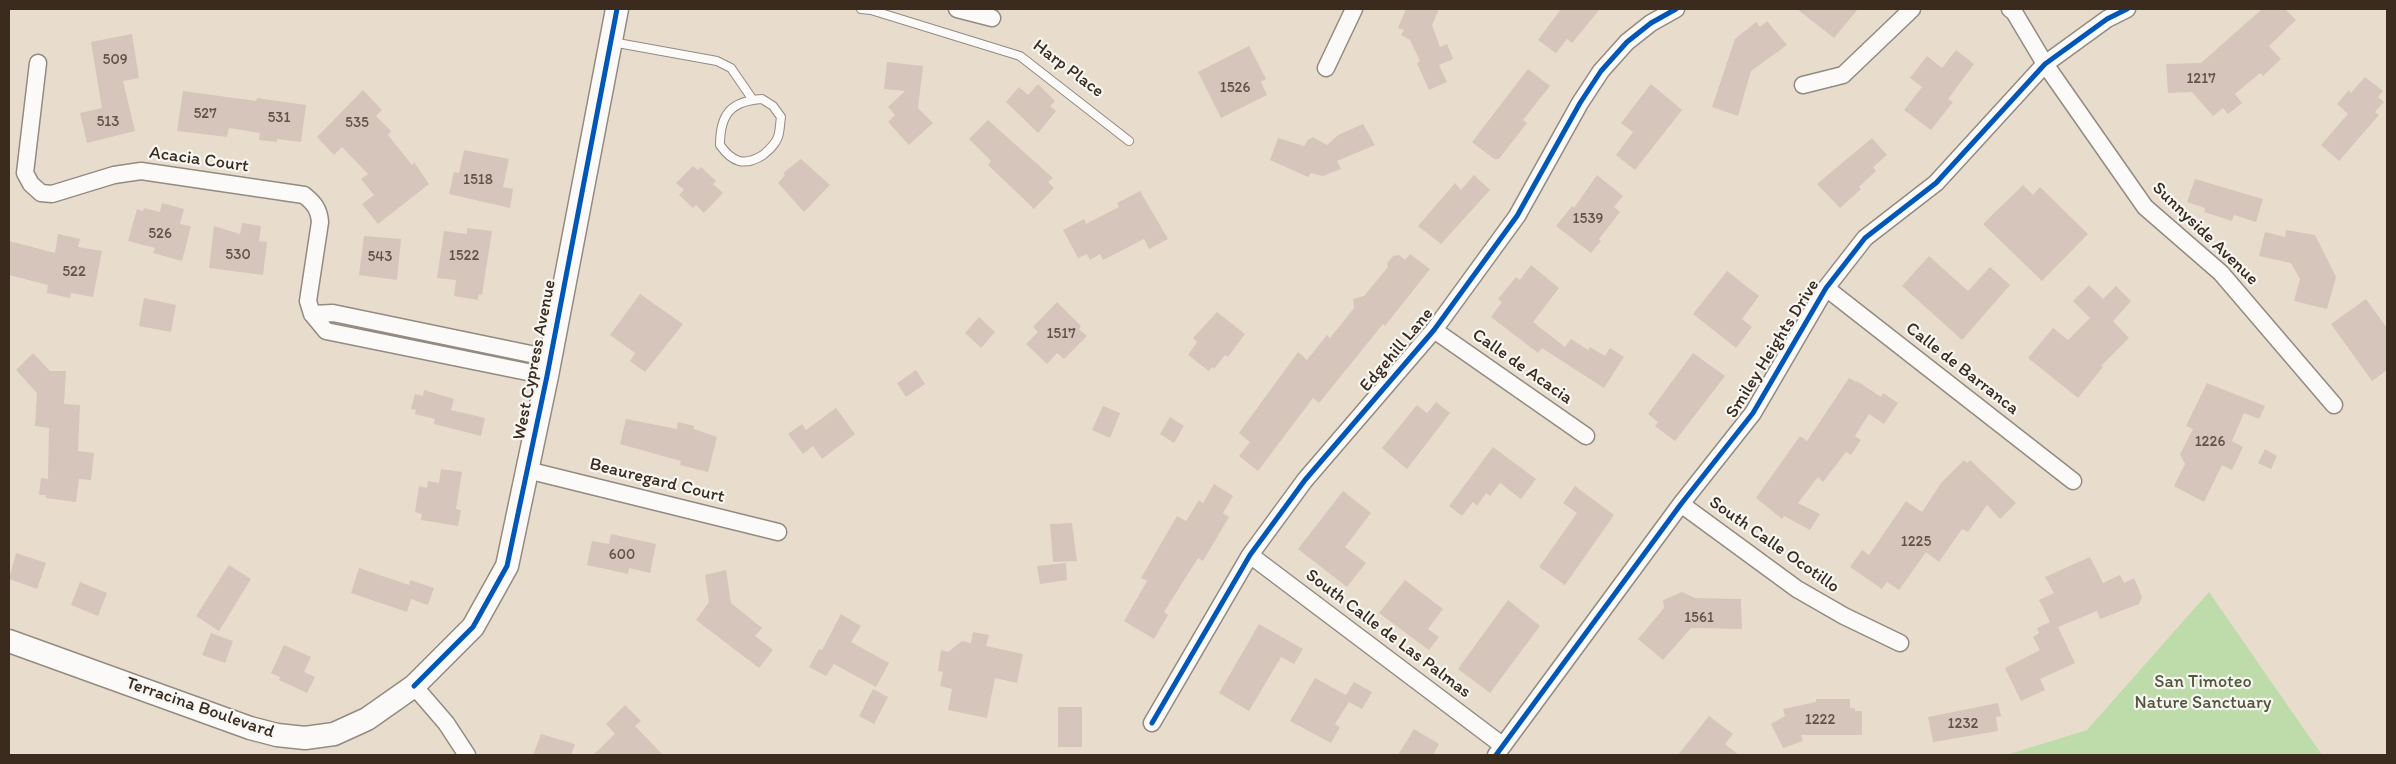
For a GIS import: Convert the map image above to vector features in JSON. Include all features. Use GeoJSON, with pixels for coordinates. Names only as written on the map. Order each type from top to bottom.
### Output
{"type":"FeatureCollection","features":[{"type":"Feature","properties":{"kind":"main road","name":"West Cypress Avenue"},"geometry":{"type":"LineString","coordinates":[[414,686],[473,627],[507,566],[548,367],[617,9]]}},
{"type":"Feature","properties":{"kind":"main road","name":"Terracina Boulevard"},"geometry":{"type":"LineString","coordinates":[[9,641],[250,728],[277,735],[305,738],[334,734],[367,719],[414,686]]}},
{"type":"Feature","properties":{"kind":"street"},"geometry":{"type":"LineString","coordinates":[[957,9],[992,18]]}},
{"type":"Feature","properties":{"kind":"street"},"geometry":{"type":"LineString","coordinates":[[1326,68],[1354,9]]}},
{"type":"Feature","properties":{"kind":"street","name":"Edgehill Lane"},"geometry":{"type":"LineString","coordinates":[[1152,723],[1250,555],[1305,480],[1434,330],[1517,216],[1580,103],[1601,71],[1627,42],[1651,23],[1676,9]]}},
{"type":"Feature","properties":{"kind":"street"},"geometry":{"type":"LineString","coordinates":[[1803,85],[1843,75],[1912,9]]}},
{"type":"Feature","properties":{"kind":"street","name":"Sunnyside Avenue"},"geometry":{"type":"LineString","coordinates":[[2010,9],[2014,12],[2045,64],[2145,207],[2221,273],[2334,405]]}},
{"type":"Feature","properties":{"kind":"street","name":"Smiley Heights Drive"},"geometry":{"type":"LineString","coordinates":[[1499,750],[1681,504],[1753,413],[1826,288],[1865,238],[1936,183],[2045,64],[2106,19],[2127,9]]}},
{"type":"Feature","properties":{"kind":"street","name":"Acacia Court"},"geometry":{"type":"LineString","coordinates":[[38,63],[25,173],[31,184],[41,193],[52,194],[114,175],[141,171],[304,194],[312,201],[319,212],[320,222],[308,301],[312,314]]}},
{"type":"Feature","properties":{"kind":"street","name":"Calle de Barranca"},"geometry":{"type":"LineString","coordinates":[[1826,288],[2073,481]]}},
{"type":"Feature","properties":{"kind":"street"},"geometry":{"type":"LineString","coordinates":[[312,314],[333,313],[423,332],[548,367]]}},
{"type":"Feature","properties":{"kind":"street"},"geometry":{"type":"LineString","coordinates":[[312,314],[326,331],[419,350],[548,367]]}},
{"type":"Feature","properties":{"kind":"street","name":"Calle de Acacia"},"geometry":{"type":"LineString","coordinates":[[1434,330],[1586,436]]}},
{"type":"Feature","properties":{"kind":"street"},"geometry":{"type":"LineString","coordinates":[[419,350],[423,332]]}},
{"type":"Feature","properties":{"kind":"street","name":"Beauregard Court"},"geometry":{"type":"LineString","coordinates":[[527,470],[778,532]]}},
{"type":"Feature","properties":{"kind":"street","name":"South Calle Ocotillo"},"geometry":{"type":"LineString","coordinates":[[1681,504],[1797,589],[1844,616],[1900,643]]}},
{"type":"Feature","properties":{"kind":"street","name":"South Calle de Las Palmas"},"geometry":{"type":"LineString","coordinates":[[1250,555],[1499,750]]}},
{"type":"Feature","properties":{"kind":"street"},"geometry":{"type":"LineString","coordinates":[[414,686],[446,723],[467,755]]}},
{"type":"Feature","properties":{"kind":"lane","name":"Harp Place"},"geometry":{"type":"LineString","coordinates":[[860,9],[871,10],[1020,56],[1129,141]]}},
{"type":"Feature","properties":{"kind":"lane"},"geometry":{"type":"LineString","coordinates":[[610,41],[717,61],[731,68],[753,100]]}},
{"type":"Feature","properties":{"kind":"lane"},"geometry":{"type":"LineString","coordinates":[[762,99],[773,106],[781,117],[778,138],[771,149],[760,157],[750,162],[739,162],[727,156],[720,145],[722,122],[729,110],[740,103],[753,100],[762,99]]}},
{"type":"Feature","properties":{"kind":"green space","name":"San Timoteo Nature Sanctuary"},"geometry":{"type":"Polygon","coordinates":[[[2209,592],[2322,755],[2006,755],[2087,730],[2209,592]]]}},
{"type":"Feature","properties":{"kind":"building"},"geometry":{"type":"Polygon","coordinates":[[[1406,9],[1439,9],[1432,25],[1440,47],[1447,44],[1453,59],[1439,65],[1447,82],[1429,90],[1417,63],[1420,61],[1410,40],[1401,35],[1404,30],[1398,28],[1406,9]]]}},
{"type":"Feature","properties":{"kind":"building"},"geometry":{"type":"Polygon","coordinates":[[[1561,9],[1600,9],[1572,43],[1567,39],[1556,53],[1538,40],[1561,9]]]}},
{"type":"Feature","properties":{"kind":"building"},"geometry":{"type":"Polygon","coordinates":[[[1797,9],[1858,9],[1834,38],[1797,9]]]}},
{"type":"Feature","properties":{"kind":"building"},"geometry":{"type":"Polygon","coordinates":[[[2262,9],[2285,9],[2296,20],[2269,46],[2281,59],[2263,76],[2260,73],[2235,94],[2242,103],[2228,114],[2223,108],[2213,116],[2192,92],[2168,93],[2166,64],[2201,63],[2262,9]]]}},
{"type":"Feature","properties":{"kind":"building"},"geometry":{"type":"Polygon","coordinates":[[[1767,21],[1787,45],[1751,71],[1738,116],[1712,107],[1735,39],[1756,22],[1760,27],[1767,21]]]}},
{"type":"Feature","properties":{"kind":"building"},"geometry":{"type":"Polygon","coordinates":[[[132,34],[139,78],[123,81],[135,131],[87,143],[80,113],[102,108],[91,42],[132,34]]]}},
{"type":"Feature","properties":{"kind":"building"},"geometry":{"type":"Polygon","coordinates":[[[1249,46],[1266,79],[1261,82],[1267,95],[1221,118],[1198,72],[1249,46]]]}},
{"type":"Feature","properties":{"kind":"building"},"geometry":{"type":"Polygon","coordinates":[[[1956,50],[1974,64],[1948,99],[1953,102],[1931,130],[1904,110],[1922,87],[1910,78],[1927,56],[1942,68],[1956,50]]]}},
{"type":"Feature","properties":{"kind":"building"},"geometry":{"type":"Polygon","coordinates":[[[887,62],[923,66],[918,108],[933,123],[909,145],[888,122],[895,115],[888,107],[905,91],[884,89],[887,62]]]}},
{"type":"Feature","properties":{"kind":"building"},"geometry":{"type":"Polygon","coordinates":[[[1528,69],[1550,86],[1523,120],[1527,123],[1499,159],[1494,159],[1472,142],[1528,69]]]}},
{"type":"Feature","properties":{"kind":"building"},"geometry":{"type":"Polygon","coordinates":[[[2365,77],[2383,91],[2378,97],[2384,102],[2375,112],[2379,115],[2339,161],[2321,145],[2348,114],[2337,104],[2349,90],[2351,93],[2365,77]]]}},
{"type":"Feature","properties":{"kind":"building"},"geometry":{"type":"Polygon","coordinates":[[[1038,84],[1055,101],[1050,106],[1056,111],[1038,133],[1006,102],[1019,87],[1028,95],[1038,84]]]}},
{"type":"Feature","properties":{"kind":"building"},"geometry":{"type":"Polygon","coordinates":[[[1651,84],[1682,110],[1635,170],[1616,155],[1633,132],[1621,123],[1651,84]]]}},
{"type":"Feature","properties":{"kind":"building"},"geometry":{"type":"Polygon","coordinates":[[[363,90],[382,110],[376,116],[391,131],[388,135],[412,165],[414,162],[429,184],[378,224],[362,204],[374,195],[361,179],[368,174],[342,147],[334,155],[317,137],[363,90]]]}},
{"type":"Feature","properties":{"kind":"building"},"geometry":{"type":"Polygon","coordinates":[[[183,91],[256,101],[257,98],[306,105],[301,142],[277,139],[277,142],[259,140],[260,133],[229,128],[227,137],[177,131],[183,91]]]}},
{"type":"Feature","properties":{"kind":"building"},"geometry":{"type":"Polygon","coordinates":[[[988,120],[1053,178],[1048,182],[1054,188],[1034,209],[988,165],[991,161],[969,139],[988,120]]]}},
{"type":"Feature","properties":{"kind":"building"},"geometry":{"type":"Polygon","coordinates":[[[1363,124],[1375,145],[1337,161],[1341,169],[1323,176],[1311,173],[1308,177],[1270,160],[1278,138],[1304,146],[1313,137],[1327,145],[1338,135],[1363,124]]]}},
{"type":"Feature","properties":{"kind":"building"},"geometry":{"type":"Polygon","coordinates":[[[1872,138],[1887,155],[1873,167],[1876,171],[1859,187],[1861,189],[1840,208],[1817,184],[1872,138]]]}},
{"type":"Feature","properties":{"kind":"building"},"geometry":{"type":"Polygon","coordinates":[[[464,150],[509,159],[503,187],[513,189],[510,208],[449,194],[454,172],[459,173],[464,150]]]}},
{"type":"Feature","properties":{"kind":"building"},"geometry":{"type":"Polygon","coordinates":[[[801,159],[830,185],[804,212],[778,183],[785,175],[783,173],[801,159]]]}},
{"type":"Feature","properties":{"kind":"building"},"geometry":{"type":"Polygon","coordinates":[[[693,166],[698,170],[701,167],[716,181],[713,184],[723,193],[704,213],[696,205],[693,208],[679,195],[684,190],[676,183],[693,166]]]}},
{"type":"Feature","properties":{"kind":"building"},"geometry":{"type":"Polygon","coordinates":[[[1474,175],[1490,190],[1441,244],[1418,226],[1455,183],[1461,190],[1474,175]]]}},
{"type":"Feature","properties":{"kind":"building"},"geometry":{"type":"Polygon","coordinates":[[[1597,175],[1623,196],[1614,207],[1620,212],[1599,239],[1601,241],[1591,253],[1556,226],[1572,206],[1574,208],[1597,175]]]}},
{"type":"Feature","properties":{"kind":"building"},"geometry":{"type":"Polygon","coordinates":[[[2195,179],[2263,199],[2256,222],[2234,215],[2232,221],[2204,212],[2205,208],[2187,202],[2195,179]]]}},
{"type":"Feature","properties":{"kind":"building"},"geometry":{"type":"Polygon","coordinates":[[[2023,185],[2033,195],[2040,187],[2088,234],[2042,281],[1983,224],[2023,185]]]}},
{"type":"Feature","properties":{"kind":"building"},"geometry":{"type":"Polygon","coordinates":[[[1140,191],[1168,239],[1149,249],[1144,239],[1103,260],[1100,254],[1090,260],[1087,254],[1078,258],[1063,230],[1084,219],[1086,224],[1119,207],[1117,203],[1140,191]]]}},
{"type":"Feature","properties":{"kind":"building"},"geometry":{"type":"Polygon","coordinates":[[[162,203],[184,209],[180,224],[191,226],[182,261],[153,253],[155,248],[128,241],[137,209],[143,211],[144,208],[160,212],[162,203]]]}},
{"type":"Feature","properties":{"kind":"building"},"geometry":{"type":"Polygon","coordinates":[[[242,223],[261,226],[259,241],[267,242],[263,275],[209,268],[214,226],[240,234],[242,223]]]}},
{"type":"Feature","properties":{"kind":"building"},"geometry":{"type":"Polygon","coordinates":[[[467,228],[492,231],[482,295],[479,294],[478,300],[454,296],[456,280],[437,278],[444,231],[467,234],[467,228]]]}},
{"type":"Feature","properties":{"kind":"building"},"geometry":{"type":"Polygon","coordinates":[[[2286,230],[2315,235],[2336,277],[2327,309],[2294,301],[2300,279],[2291,263],[2259,256],[2265,232],[2285,237],[2286,230]]]}},
{"type":"Feature","properties":{"kind":"building"},"geometry":{"type":"Polygon","coordinates":[[[58,234],[80,239],[78,247],[102,251],[93,297],[71,293],[70,298],[47,293],[48,285],[9,275],[9,241],[55,253],[58,234]]]}},
{"type":"Feature","properties":{"kind":"building"},"geometry":{"type":"Polygon","coordinates":[[[364,236],[401,239],[397,280],[359,275],[364,236]]]}},
{"type":"Feature","properties":{"kind":"building"},"geometry":{"type":"Polygon","coordinates":[[[1410,254],[1430,269],[1385,326],[1383,324],[1319,403],[1313,398],[1258,471],[1239,456],[1250,442],[1239,433],[1298,352],[1307,360],[1327,335],[1330,338],[1354,308],[1353,299],[1364,296],[1388,267],[1387,264],[1393,256],[1399,255],[1405,260],[1410,254]]]}},
{"type":"Feature","properties":{"kind":"building"},"geometry":{"type":"Polygon","coordinates":[[[1929,256],[1968,291],[1990,267],[2010,285],[1962,340],[1902,286],[1929,256]]]}},
{"type":"Feature","properties":{"kind":"building"},"geometry":{"type":"Polygon","coordinates":[[[1531,265],[1559,288],[1533,322],[1565,347],[1571,339],[1588,350],[1590,347],[1605,356],[1610,348],[1624,357],[1604,388],[1542,348],[1538,353],[1491,317],[1502,302],[1498,299],[1516,277],[1520,280],[1531,265]]]}},
{"type":"Feature","properties":{"kind":"building"},"geometry":{"type":"Polygon","coordinates":[[[1727,271],[1759,296],[1742,319],[1752,327],[1736,348],[1693,314],[1727,271]]]}},
{"type":"Feature","properties":{"kind":"building"},"geometry":{"type":"Polygon","coordinates":[[[2089,285],[2103,299],[2116,286],[2131,301],[2113,321],[2129,338],[2101,366],[2103,367],[2078,398],[2028,358],[2053,328],[2068,340],[2090,318],[2073,301],[2089,285]]]}},
{"type":"Feature","properties":{"kind":"building"},"geometry":{"type":"Polygon","coordinates":[[[640,294],[683,324],[645,372],[630,361],[635,353],[610,335],[640,294]]]}},
{"type":"Feature","properties":{"kind":"building"},"geometry":{"type":"Polygon","coordinates":[[[144,298],[176,305],[171,332],[139,326],[144,298]]]}},
{"type":"Feature","properties":{"kind":"building"},"geometry":{"type":"Polygon","coordinates":[[[2366,299],[2387,328],[2387,370],[2372,381],[2331,324],[2366,299]]]}},
{"type":"Feature","properties":{"kind":"building"},"geometry":{"type":"Polygon","coordinates":[[[1057,302],[1081,326],[1079,329],[1087,336],[1064,359],[1057,353],[1047,364],[1026,344],[1038,332],[1033,327],[1057,302]]]}},
{"type":"Feature","properties":{"kind":"building"},"geometry":{"type":"Polygon","coordinates":[[[1217,312],[1245,334],[1228,357],[1225,355],[1214,369],[1212,367],[1209,371],[1188,355],[1197,342],[1193,338],[1217,312]]]}},
{"type":"Feature","properties":{"kind":"building"},"geometry":{"type":"Polygon","coordinates":[[[979,317],[995,332],[981,348],[965,333],[979,317]]]}},
{"type":"Feature","properties":{"kind":"building"},"geometry":{"type":"Polygon","coordinates":[[[33,353],[50,371],[66,371],[64,404],[80,405],[78,451],[94,453],[91,480],[79,479],[76,502],[46,498],[46,495],[39,495],[41,478],[48,479],[49,428],[35,426],[37,393],[16,370],[33,353]]]}},
{"type":"Feature","properties":{"kind":"building"},"geometry":{"type":"Polygon","coordinates":[[[1693,353],[1725,376],[1675,441],[1655,426],[1658,422],[1648,414],[1693,353]]]}},
{"type":"Feature","properties":{"kind":"building"},"geometry":{"type":"Polygon","coordinates":[[[916,370],[925,384],[906,397],[897,383],[916,370]]]}},
{"type":"Feature","properties":{"kind":"building"},"geometry":{"type":"Polygon","coordinates":[[[1849,378],[1857,381],[1881,397],[1883,393],[1898,403],[1884,424],[1869,414],[1855,436],[1861,440],[1851,455],[1846,452],[1823,482],[1818,477],[1798,503],[1820,514],[1810,530],[1784,516],[1782,519],[1756,498],[1800,436],[1807,441],[1849,378]]]}},
{"type":"Feature","properties":{"kind":"building"},"geometry":{"type":"Polygon","coordinates":[[[2207,383],[2265,406],[2259,419],[2244,413],[2232,441],[2243,447],[2232,470],[2222,465],[2204,502],[2174,486],[2185,464],[2180,454],[2193,429],[2186,426],[2207,383]]]}},
{"type":"Feature","properties":{"kind":"building"},"geometry":{"type":"Polygon","coordinates":[[[424,390],[454,399],[451,410],[485,418],[481,436],[434,424],[435,419],[415,414],[416,410],[411,409],[415,394],[423,396],[424,390]]]}},
{"type":"Feature","properties":{"kind":"building"},"geometry":{"type":"Polygon","coordinates":[[[1436,402],[1450,413],[1407,469],[1382,448],[1417,405],[1427,413],[1436,402]]]}},
{"type":"Feature","properties":{"kind":"building"},"geometry":{"type":"Polygon","coordinates":[[[1103,406],[1120,413],[1110,438],[1092,430],[1103,406]]]}},
{"type":"Feature","properties":{"kind":"building"},"geometry":{"type":"Polygon","coordinates":[[[836,408],[855,434],[822,459],[813,446],[803,454],[788,434],[802,424],[806,430],[836,408]]]}},
{"type":"Feature","properties":{"kind":"building"},"geometry":{"type":"Polygon","coordinates":[[[1170,417],[1184,426],[1174,443],[1160,434],[1170,417]]]}},
{"type":"Feature","properties":{"kind":"building"},"geometry":{"type":"Polygon","coordinates":[[[626,419],[677,429],[678,422],[694,426],[694,429],[717,437],[708,472],[680,465],[681,461],[620,444],[626,419]]]}},
{"type":"Feature","properties":{"kind":"building"},"geometry":{"type":"Polygon","coordinates":[[[1493,447],[1536,479],[1521,499],[1500,483],[1490,496],[1486,493],[1477,506],[1473,502],[1462,516],[1449,506],[1493,447]]]}},
{"type":"Feature","properties":{"kind":"building"},"geometry":{"type":"Polygon","coordinates":[[[2265,449],[2277,456],[2271,469],[2258,463],[2265,449]]]}},
{"type":"Feature","properties":{"kind":"building"},"geometry":{"type":"Polygon","coordinates":[[[1964,460],[1967,463],[1970,460],[2016,503],[2000,519],[1987,505],[1968,532],[1962,529],[1939,562],[1926,552],[1899,590],[1887,582],[1882,589],[1850,567],[1862,550],[1869,555],[1906,501],[1922,512],[1941,483],[1964,460]]]}},
{"type":"Feature","properties":{"kind":"building"},"geometry":{"type":"Polygon","coordinates":[[[441,469],[462,472],[456,509],[461,510],[458,526],[421,520],[422,514],[415,512],[419,486],[427,488],[428,481],[439,483],[441,469]]]}},
{"type":"Feature","properties":{"kind":"building"},"geometry":{"type":"Polygon","coordinates":[[[1214,484],[1233,496],[1223,513],[1229,517],[1203,561],[1198,558],[1164,612],[1168,615],[1154,639],[1124,621],[1147,581],[1141,578],[1177,516],[1186,521],[1199,500],[1203,503],[1214,484]]]}},
{"type":"Feature","properties":{"kind":"building"},"geometry":{"type":"Polygon","coordinates":[[[1575,486],[1614,515],[1565,585],[1539,567],[1577,513],[1563,503],[1575,486]]]}},
{"type":"Feature","properties":{"kind":"building"},"geometry":{"type":"Polygon","coordinates":[[[1343,491],[1371,513],[1345,547],[1366,563],[1347,587],[1298,549],[1343,491]]]}},
{"type":"Feature","properties":{"kind":"building"},"geometry":{"type":"Polygon","coordinates":[[[1072,523],[1077,561],[1053,562],[1050,524],[1072,523]]]}},
{"type":"Feature","properties":{"kind":"building"},"geometry":{"type":"Polygon","coordinates":[[[611,534],[656,544],[650,573],[629,568],[628,574],[587,565],[592,541],[609,544],[611,534]]]}},
{"type":"Feature","properties":{"kind":"building"},"geometry":{"type":"Polygon","coordinates":[[[16,553],[46,563],[37,589],[9,579],[16,553]]]}},
{"type":"Feature","properties":{"kind":"building"},"geometry":{"type":"Polygon","coordinates":[[[2090,557],[2103,583],[2120,575],[2124,583],[2134,578],[2142,597],[2139,604],[2100,619],[2097,611],[2058,627],[2075,663],[2040,679],[2045,690],[2021,701],[2005,668],[2040,650],[2033,637],[2039,633],[2037,628],[2050,622],[2039,600],[2054,593],[2045,577],[2090,557]]]}},
{"type":"Feature","properties":{"kind":"building"},"geometry":{"type":"Polygon","coordinates":[[[1066,563],[1067,580],[1040,584],[1037,566],[1066,563]]]}},
{"type":"Feature","properties":{"kind":"building"},"geometry":{"type":"Polygon","coordinates":[[[229,565],[251,579],[219,631],[196,616],[229,565]]]}},
{"type":"Feature","properties":{"kind":"building"},"geometry":{"type":"Polygon","coordinates":[[[359,568],[409,585],[410,580],[434,588],[428,605],[411,599],[407,612],[351,593],[359,568]]]}},
{"type":"Feature","properties":{"kind":"building"},"geometry":{"type":"Polygon","coordinates":[[[726,570],[731,603],[762,628],[755,636],[773,650],[759,668],[696,620],[709,602],[705,575],[726,570]]]}},
{"type":"Feature","properties":{"kind":"building"},"geometry":{"type":"Polygon","coordinates":[[[1405,580],[1443,609],[1428,629],[1439,637],[1429,650],[1379,613],[1405,580]]]}},
{"type":"Feature","properties":{"kind":"building"},"geometry":{"type":"Polygon","coordinates":[[[80,582],[107,593],[98,616],[71,605],[80,582]]]}},
{"type":"Feature","properties":{"kind":"building"},"geometry":{"type":"Polygon","coordinates":[[[1682,592],[1695,598],[1741,599],[1742,629],[1691,628],[1663,660],[1638,639],[1664,608],[1663,600],[1682,592]]]}},
{"type":"Feature","properties":{"kind":"building"},"geometry":{"type":"Polygon","coordinates":[[[1508,600],[1540,626],[1490,693],[1458,669],[1508,600]]]}},
{"type":"Feature","properties":{"kind":"building"},"geometry":{"type":"Polygon","coordinates":[[[841,614],[861,626],[851,642],[889,663],[876,687],[834,664],[826,676],[809,667],[819,649],[822,650],[841,614]]]}},
{"type":"Feature","properties":{"kind":"building"},"geometry":{"type":"Polygon","coordinates":[[[1259,624],[1303,649],[1294,664],[1281,657],[1249,711],[1219,693],[1259,624]]]}},
{"type":"Feature","properties":{"kind":"building"},"geometry":{"type":"Polygon","coordinates":[[[973,632],[989,635],[986,646],[1023,654],[1017,683],[995,678],[987,718],[948,710],[952,689],[940,686],[943,672],[938,671],[941,650],[948,652],[962,641],[971,643],[973,632]]]}},
{"type":"Feature","properties":{"kind":"building"},"geometry":{"type":"Polygon","coordinates":[[[211,633],[233,641],[225,663],[202,655],[211,633]]]}},
{"type":"Feature","properties":{"kind":"building"},"geometry":{"type":"Polygon","coordinates":[[[284,645],[311,657],[304,672],[315,677],[307,693],[279,680],[280,677],[271,673],[284,645]]]}},
{"type":"Feature","properties":{"kind":"building"},"geometry":{"type":"Polygon","coordinates":[[[1315,678],[1346,695],[1354,682],[1372,692],[1362,709],[1349,702],[1335,724],[1340,727],[1331,743],[1290,721],[1315,678]]]}},
{"type":"Feature","properties":{"kind":"building"},"geometry":{"type":"Polygon","coordinates":[[[873,689],[888,697],[874,724],[859,716],[873,689]]]}},
{"type":"Feature","properties":{"kind":"building"},"geometry":{"type":"Polygon","coordinates":[[[1816,699],[1850,699],[1850,708],[1855,708],[1855,711],[1862,711],[1862,735],[1801,735],[1803,741],[1783,748],[1771,724],[1785,716],[1783,709],[1816,702],[1816,699]]]}},
{"type":"Feature","properties":{"kind":"building"},"geometry":{"type":"Polygon","coordinates":[[[1998,703],[2001,716],[1996,717],[1998,731],[1933,742],[1928,717],[1998,703]]]}},
{"type":"Feature","properties":{"kind":"building"},"geometry":{"type":"Polygon","coordinates":[[[625,705],[641,721],[635,726],[663,755],[593,755],[615,734],[606,724],[625,705]]]}},
{"type":"Feature","properties":{"kind":"building"},"geometry":{"type":"Polygon","coordinates":[[[1058,707],[1082,707],[1082,747],[1058,747],[1058,707]]]}},
{"type":"Feature","properties":{"kind":"building"},"geometry":{"type":"Polygon","coordinates":[[[1709,716],[1733,734],[1725,744],[1739,755],[1678,755],[1709,716]]]}},
{"type":"Feature","properties":{"kind":"building"},"geometry":{"type":"Polygon","coordinates":[[[1414,729],[1439,744],[1433,755],[1398,755],[1414,729]]]}},
{"type":"Feature","properties":{"kind":"building"},"geometry":{"type":"Polygon","coordinates":[[[541,734],[575,744],[571,755],[533,755],[541,734]]]}},
{"type":"Feature","properties":{"kind":"cycle path"},"geometry":{"type":"LineString","coordinates":[[414,686],[473,627],[507,566],[547,376],[617,9]]}},
{"type":"Feature","properties":{"kind":"cycle path"},"geometry":{"type":"LineString","coordinates":[[1152,723],[1250,555],[1305,480],[1434,330],[1517,216],[1580,103],[1601,71],[1627,42],[1651,23],[1676,9]]}},
{"type":"Feature","properties":{"kind":"cycle path"},"geometry":{"type":"LineString","coordinates":[[1496,755],[1681,504],[1753,413],[1826,288],[1865,238],[1936,183],[2045,64],[2107,19],[2127,9]]}}]}
